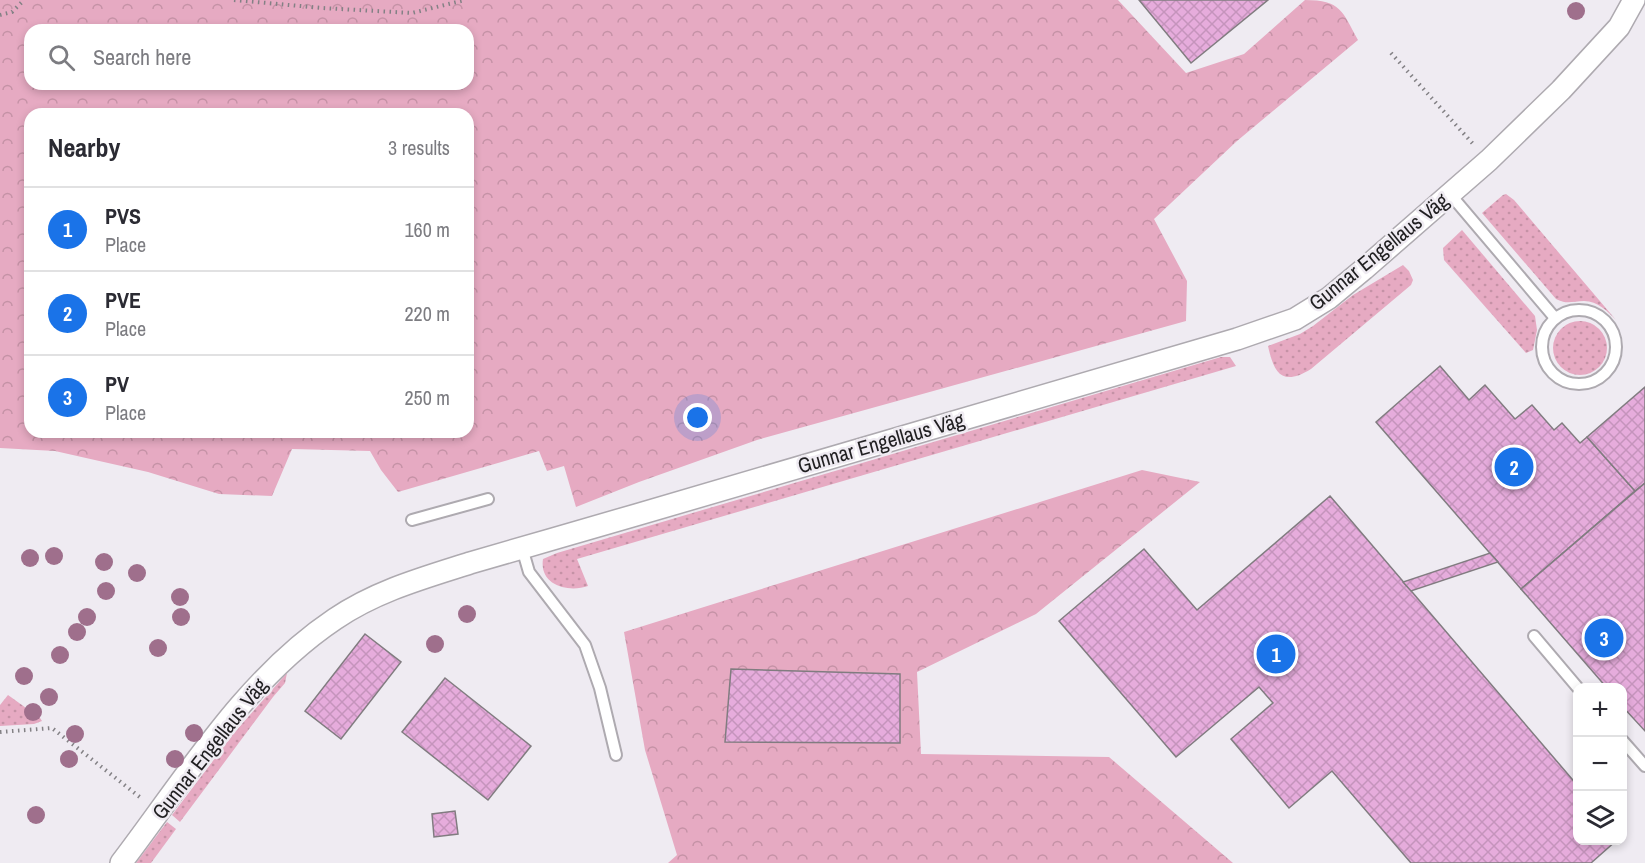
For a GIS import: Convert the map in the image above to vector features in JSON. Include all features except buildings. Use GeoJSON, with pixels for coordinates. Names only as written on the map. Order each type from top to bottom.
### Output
{"type":"FeatureCollection","features":[{"type":"Feature","properties":{"kind":"street","name":"Gunnar Engellaus Väg"},"geometry":{"type":"LineString","coordinates":[[121,863],[217,734],[260,684],[292,653],[332,621],[386,591],[522,548],[1237,339],[1294,319],[1329,298],[1489,160],[1561,90],[1612,35],[1634,0]]}},
{"type":"Feature","properties":{"kind":"lane"},"geometry":{"type":"LineString","coordinates":[[1450,194],[1556,318]]}},
{"type":"Feature","properties":{"kind":"lane"},"geometry":{"type":"LineString","coordinates":[[1578,309],[1601,316],[1610,325],[1617,348],[1608,371],[1598,379],[1587,383],[1563,380],[1553,373],[1546,363],[1543,339],[1548,327],[1556,318],[1578,309]]}},
{"type":"Feature","properties":{"kind":"lane"},"geometry":{"type":"LineString","coordinates":[[412,520],[489,499]]}},
{"type":"Feature","properties":{"kind":"lane"},"geometry":{"type":"LineString","coordinates":[[522,548],[529,572],[585,645],[600,688],[616,755]]}},
{"type":"Feature","properties":{"kind":"lane"},"geometry":{"type":"LineString","coordinates":[[1534,636],[1575,683]]}},
{"type":"Feature","properties":{"kind":"lane"},"geometry":{"type":"LineString","coordinates":[[1627,745],[1645,766]]}},
{"type":"Feature","properties":{"kind":"path"},"geometry":{"type":"LineString","coordinates":[[0,15],[12,12],[24,0]]}},
{"type":"Feature","properties":{"kind":"path"},"geometry":{"type":"LineString","coordinates":[[234,0],[412,13],[465,0]]}},
{"type":"Feature","properties":{"kind":"path"},"geometry":{"type":"LineString","coordinates":[[1391,53],[1489,160]]}},
{"type":"Feature","properties":{"kind":"path"},"geometry":{"type":"LineString","coordinates":[[0,732],[52,728],[159,813]]}},
{"type":"Feature","properties":{"kind":"green space"},"geometry":{"type":"Polygon","coordinates":[[[0,0],[1118,0],[1186,73],[1244,54],[1305,0],[1326,2],[1339,9],[1358,40],[1237,141],[1154,219],[1187,281],[1186,321],[757,440],[576,507],[564,466],[547,471],[539,451],[398,492],[370,451],[292,449],[272,496],[219,494],[148,472],[55,451],[0,448],[0,0]]]}},
{"type":"Feature","properties":{"kind":"green space"},"geometry":{"type":"Polygon","coordinates":[[[1506,194],[1514,200],[1616,320],[1594,303],[1567,302],[1556,299],[1482,213],[1506,194]]]}},
{"type":"Feature","properties":{"kind":"green space"},"geometry":{"type":"Polygon","coordinates":[[[1462,230],[1535,316],[1537,330],[1533,350],[1526,353],[1444,260],[1443,248],[1462,230]]]}},
{"type":"Feature","properties":{"kind":"green space"},"geometry":{"type":"Polygon","coordinates":[[[1403,265],[1413,280],[1411,285],[1311,369],[1293,377],[1286,377],[1277,370],[1268,346],[1300,334],[1353,295],[1403,265]]]}},
{"type":"Feature","properties":{"kind":"green space"},"geometry":{"type":"Polygon","coordinates":[[[1575,321],[1585,321],[1595,325],[1603,333],[1607,348],[1603,363],[1595,371],[1585,375],[1575,375],[1565,371],[1557,363],[1553,353],[1553,343],[1557,333],[1565,325],[1575,321]]]}},
{"type":"Feature","properties":{"kind":"green space"},"geometry":{"type":"Polygon","coordinates":[[[1221,357],[1230,357],[1236,366],[577,559],[588,586],[572,588],[556,585],[550,581],[543,568],[543,559],[557,553],[1221,357]]]}},
{"type":"Feature","properties":{"kind":"green space"},"geometry":{"type":"Polygon","coordinates":[[[1142,470],[1200,482],[1036,614],[917,672],[921,754],[1109,757],[1233,863],[668,863],[677,855],[645,750],[624,632],[1142,470]]]}},
{"type":"Feature","properties":{"kind":"green space"},"geometry":{"type":"Polygon","coordinates":[[[287,673],[285,683],[180,822],[172,815],[234,733],[287,673]]]}},
{"type":"Feature","properties":{"kind":"green space"},"geometry":{"type":"Polygon","coordinates":[[[8,695],[42,721],[34,724],[0,726],[0,705],[8,695]]]}},
{"type":"Feature","properties":{"kind":"green space"},"geometry":{"type":"Polygon","coordinates":[[[167,822],[176,829],[151,863],[136,863],[167,822]]]}},
{"type":"Feature","properties":{"kind":"place","name":"PVE"},"geometry":{"type":"Point","coordinates":[1514,467]}},
{"type":"Feature","properties":{"kind":"place","name":"PV"},"geometry":{"type":"Point","coordinates":[1604,638]}},
{"type":"Feature","properties":{"kind":"place","name":"PVS"},"geometry":{"type":"Point","coordinates":[1276,654]}}]}
